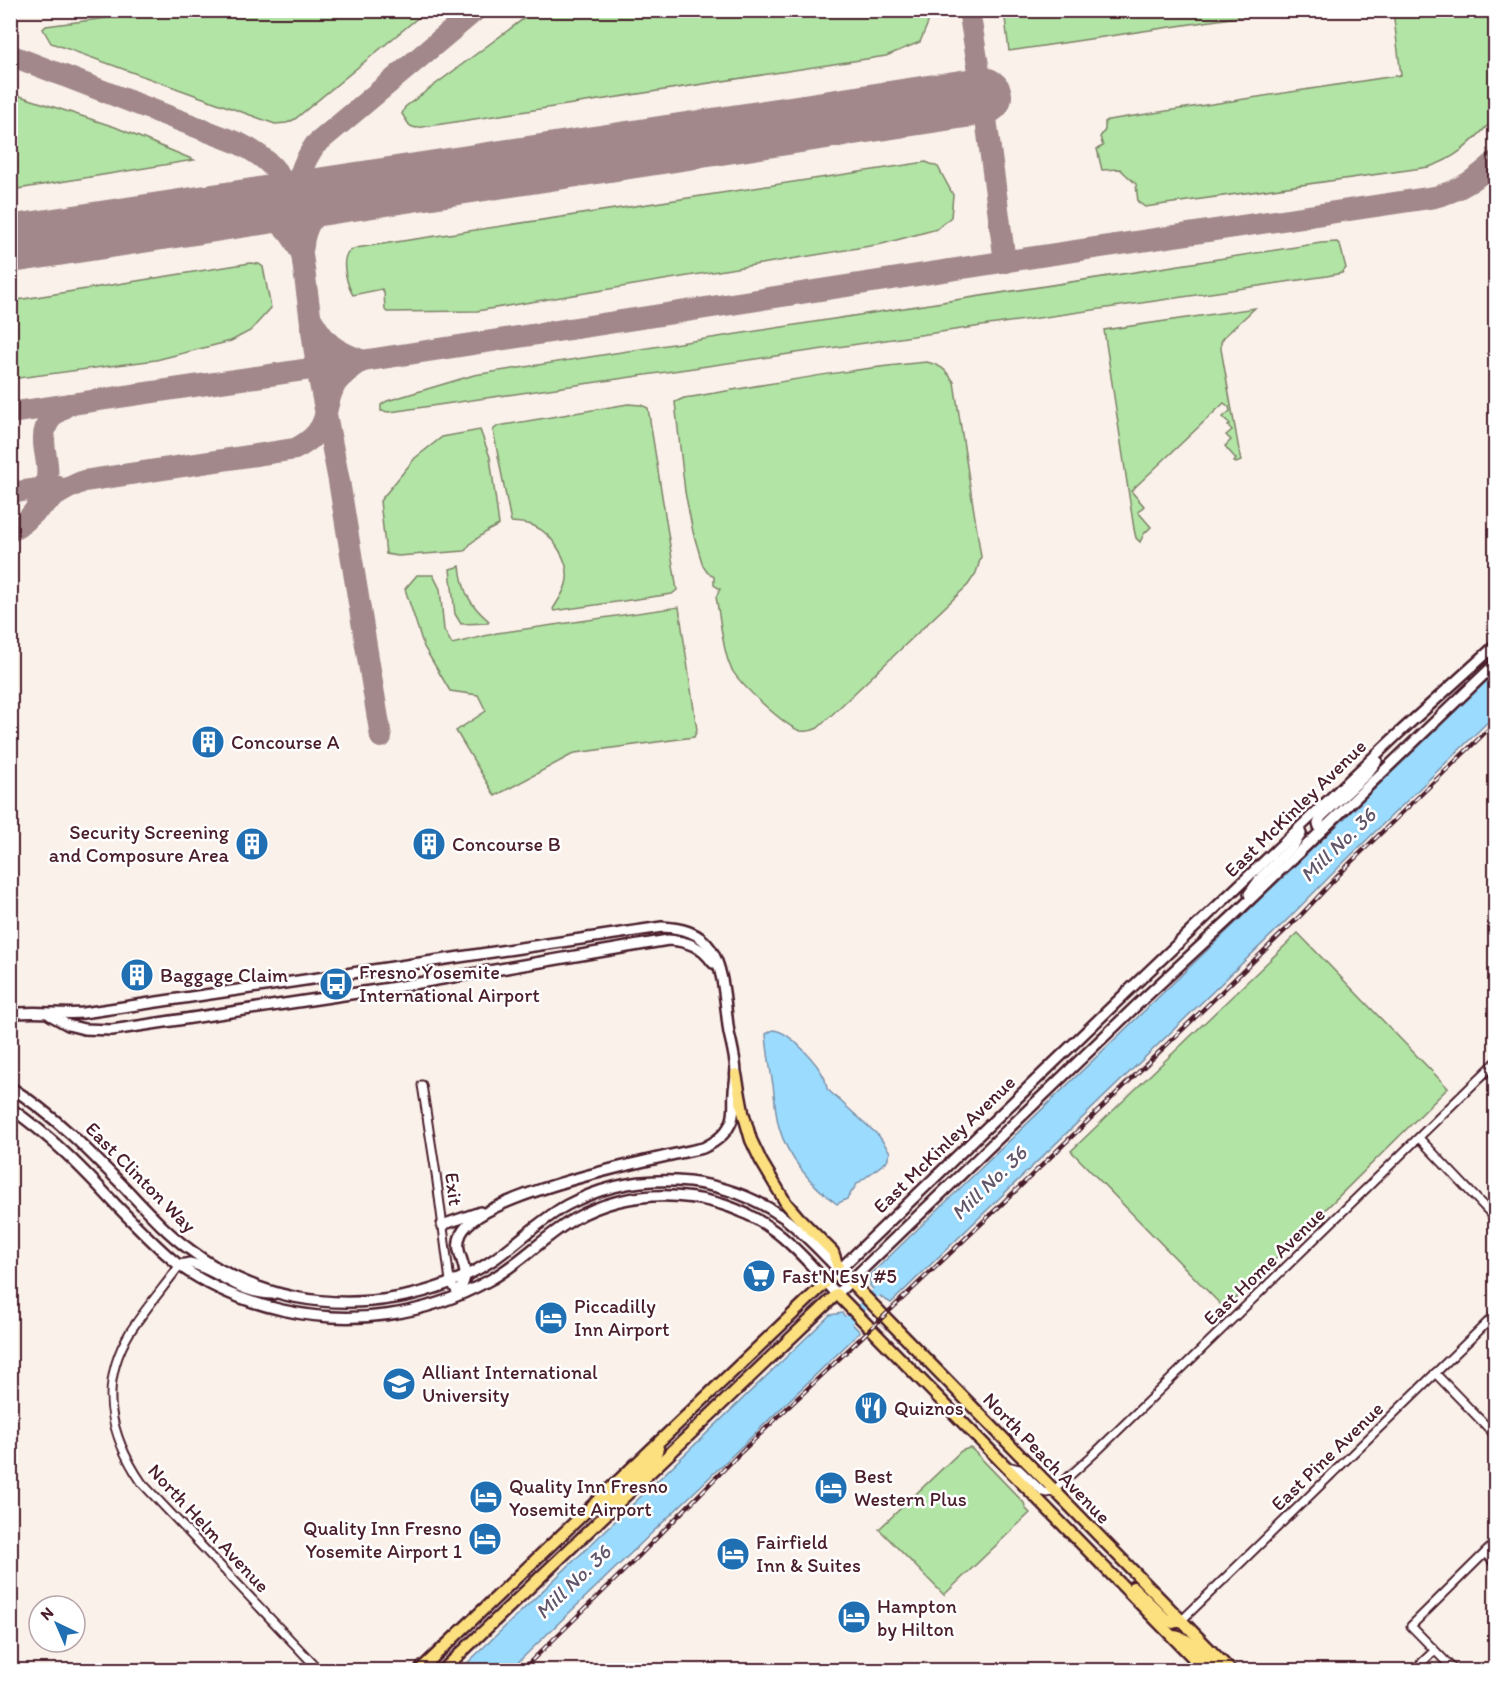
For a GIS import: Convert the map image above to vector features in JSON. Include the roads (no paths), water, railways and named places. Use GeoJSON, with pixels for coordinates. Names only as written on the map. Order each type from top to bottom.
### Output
{"type":"FeatureCollection","features":[{"type":"Feature","properties":{"kind":"main road","name":"East McKinley Avenue"},"geometry":{"type":"LineString","coordinates":[[420,1671],[1127,992],[1401,731],[1496,645]]}},
{"type":"Feature","properties":{"kind":"main road","name":"East McKinley Avenue"},"geometry":{"type":"LineString","coordinates":[[443,1671],[1496,663]]}},
{"type":"Feature","properties":{"kind":"main road"},"geometry":{"type":"LineString","coordinates":[[1454,684],[1463,694]]}},
{"type":"Feature","properties":{"kind":"main road"},"geometry":{"type":"LineString","coordinates":[[1321,831],[1318,824],[1322,817],[1367,774],[1401,731]]}},
{"type":"Feature","properties":{"kind":"main road"},"geometry":{"type":"LineString","coordinates":[[1236,913],[1262,876],[1297,841],[1300,834],[1299,829]]}},
{"type":"Feature","properties":{"kind":"main road"},"geometry":{"type":"LineString","coordinates":[[10,1014],[27,1011],[67,1015],[83,1013],[662,927],[673,927],[693,933],[702,939],[716,958],[721,975],[736,1074],[732,1120],[725,1133],[703,1148],[578,1178],[442,1225]]}},
{"type":"Feature","properties":{"kind":"main road"},"geometry":{"type":"LineString","coordinates":[[45,1012],[68,1025],[84,1029],[112,1030],[434,980],[668,940],[693,944],[712,961],[721,975]]}},
{"type":"Feature","properties":{"kind":"main road"},"geometry":{"type":"LineString","coordinates":[[432,961],[434,980]]}},
{"type":"Feature","properties":{"kind":"main road","name":"North Peach Avenue"},"geometry":{"type":"LineString","coordinates":[[736,1074],[751,1140],[761,1161],[786,1203],[833,1252],[839,1270],[1230,1671]]}},
{"type":"Feature","properties":{"kind":"main road","name":"East Clinton Way"},"geometry":{"type":"LineString","coordinates":[[10,1086],[61,1124],[168,1232],[189,1250],[234,1276],[285,1294],[325,1301],[364,1301],[406,1296],[465,1275],[500,1255],[549,1216],[583,1198],[636,1182],[669,1180],[720,1188],[769,1208],[796,1229],[839,1270]]}},
{"type":"Feature","properties":{"kind":"main road","name":"East Clinton Way"},"geometry":{"type":"LineString","coordinates":[[10,1108],[56,1143],[155,1245],[180,1265],[210,1284],[279,1310],[345,1317],[378,1316],[420,1309],[458,1295],[504,1272],[548,1237],[578,1217],[607,1205],[656,1196],[704,1200],[752,1217],[789,1244],[826,1282]]}},
{"type":"Feature","properties":{"kind":"main road"},"geometry":{"type":"LineString","coordinates":[[458,1295],[465,1275],[459,1251],[462,1233],[474,1219],[502,1204]]}},
{"type":"Feature","properties":{"kind":"main road"},"geometry":{"type":"LineString","coordinates":[[180,1265],[190,1263],[198,1265],[235,1285],[260,1294],[285,1294]]}},
{"type":"Feature","properties":{"kind":"main road","name":"North Peach Avenue"},"geometry":{"type":"LineString","coordinates":[[826,1282],[1205,1671]]}},
{"type":"Feature","properties":{"kind":"main road"},"geometry":{"type":"LineString","coordinates":[[579,1540],[604,1506],[652,1460],[658,1443]]}},
{"type":"Feature","properties":{"kind":"main road"},"geometry":{"type":"LineString","coordinates":[[1101,1564],[1125,1579],[1169,1622],[1181,1621]]}},
{"type":"Feature","properties":{"kind":"main road"},"geometry":{"type":"LineString","coordinates":[[1172,1636],[1186,1640],[1218,1671]]}},
{"type":"Feature","properties":{"kind":"street","name":"East Home Avenue"},"geometry":{"type":"LineString","coordinates":[[1053,1491],[1096,1452],[1496,1062]]}},
{"type":"Feature","properties":{"kind":"street","name":"Exit"},"geometry":{"type":"LineString","coordinates":[[422,1085],[450,1281],[458,1295]]}},
{"type":"Feature","properties":{"kind":"street"},"geometry":{"type":"LineString","coordinates":[[1419,1138],[1496,1219]]}},
{"type":"Feature","properties":{"kind":"street","name":"North Helm Avenue"},"geometry":{"type":"LineString","coordinates":[[180,1265],[136,1323],[122,1347],[111,1397],[116,1433],[126,1458],[142,1483],[319,1671]]}},
{"type":"Feature","properties":{"kind":"street","name":"East Pine Avenue"},"geometry":{"type":"LineString","coordinates":[[1181,1621],[1496,1314]]}},
{"type":"Feature","properties":{"kind":"street"},"geometry":{"type":"LineString","coordinates":[[1435,1373],[1496,1436]]}},
{"type":"Feature","properties":{"kind":"street"},"geometry":{"type":"LineString","coordinates":[[1005,1466],[1019,1469],[1043,1492],[1053,1491]]}},
{"type":"Feature","properties":{"kind":"street"},"geometry":{"type":"LineString","coordinates":[[1454,1671],[1411,1626],[1496,1542]]}},
{"type":"Feature","properties":{"kind":"street"},"geometry":{"type":"LineString","coordinates":[[1485,1553],[1496,1565]]}},
{"type":"Feature","properties":{"kind":"street"},"geometry":{"type":"LineString","coordinates":[[1414,1671],[1434,1651]]}},
{"type":"Feature","properties":{"kind":"street"},"geometry":{"type":"LineString","coordinates":[[1192,1657],[1192,1671]]}},
{"type":"Feature","properties":{"kind":"water"},"geometry":{"type":"Polygon","coordinates":[[[1495,673],[1495,715],[1290,917],[891,1303],[870,1286],[870,1275],[1495,673]]]}},
{"type":"Feature","properties":{"kind":"water"},"geometry":{"type":"Polygon","coordinates":[[[773,1030],[787,1036],[803,1049],[825,1079],[827,1089],[879,1136],[890,1152],[887,1161],[857,1184],[847,1199],[837,1204],[802,1170],[783,1138],[777,1116],[766,1040],[766,1034],[773,1030]]]}},
{"type":"Feature","properties":{"kind":"water"},"geometry":{"type":"Polygon","coordinates":[[[842,1313],[860,1332],[510,1670],[460,1670],[830,1315],[842,1313]]]}},
{"type":"Feature","properties":{"kind":"waterway","name":"Mill No. 36"},"geometry":{"type":"LineString","coordinates":[[840,1328],[884,1285]]}},
{"type":"Feature","properties":{"kind":"railway"},"geometry":{"type":"LineString","coordinates":[[522,1670],[741,1452],[1301,915],[1351,862],[1496,722]]}},
{"type":"Feature","properties":{"kind":"railway"},"geometry":{"type":"LineString","coordinates":[[1492,1280],[1496,1276]]}},
{"type":"Feature","properties":{"kind":"place","name":"Concourse A"},"geometry":{"type":"Point","coordinates":[208,742]}},
{"type":"Feature","properties":{"kind":"place","name":"Security Screening and Composure Area"},"geometry":{"type":"Point","coordinates":[252,844]}},
{"type":"Feature","properties":{"kind":"place","name":"Concourse B"},"geometry":{"type":"Point","coordinates":[429,844]}},
{"type":"Feature","properties":{"kind":"place","name":"Baggage Claim"},"geometry":{"type":"Point","coordinates":[137,975]}},
{"type":"Feature","properties":{"kind":"place","name":"Fresno Yosemite International Airport"},"geometry":{"type":"Point","coordinates":[336,984]}},
{"type":"Feature","properties":{"kind":"place","name":"Fast'N'Esy #5"},"geometry":{"type":"Point","coordinates":[759,1276]}},
{"type":"Feature","properties":{"kind":"place","name":"Piccadilly Inn Airport"},"geometry":{"type":"Point","coordinates":[551,1318]}},
{"type":"Feature","properties":{"kind":"place","name":"Alliant International University"},"geometry":{"type":"Point","coordinates":[399,1384]}},
{"type":"Feature","properties":{"kind":"place","name":"Quiznos"},"geometry":{"type":"Point","coordinates":[871,1408]}},
{"type":"Feature","properties":{"kind":"place","name":"Best Western Plus"},"geometry":{"type":"Point","coordinates":[831,1488]}},
{"type":"Feature","properties":{"kind":"place","name":"Quality Inn Fresno Yosemite Airport"},"geometry":{"type":"Point","coordinates":[486,1497]}},
{"type":"Feature","properties":{"kind":"place","name":"Quality Inn Fresno Yosemite Airport 1"},"geometry":{"type":"Point","coordinates":[485,1539]}},
{"type":"Feature","properties":{"kind":"place","name":"Fairfield Inn & Suites"},"geometry":{"type":"Point","coordinates":[733,1554]}},
{"type":"Feature","properties":{"kind":"place","name":"Hampton by Hilton"},"geometry":{"type":"Point","coordinates":[854,1617]}}]}
